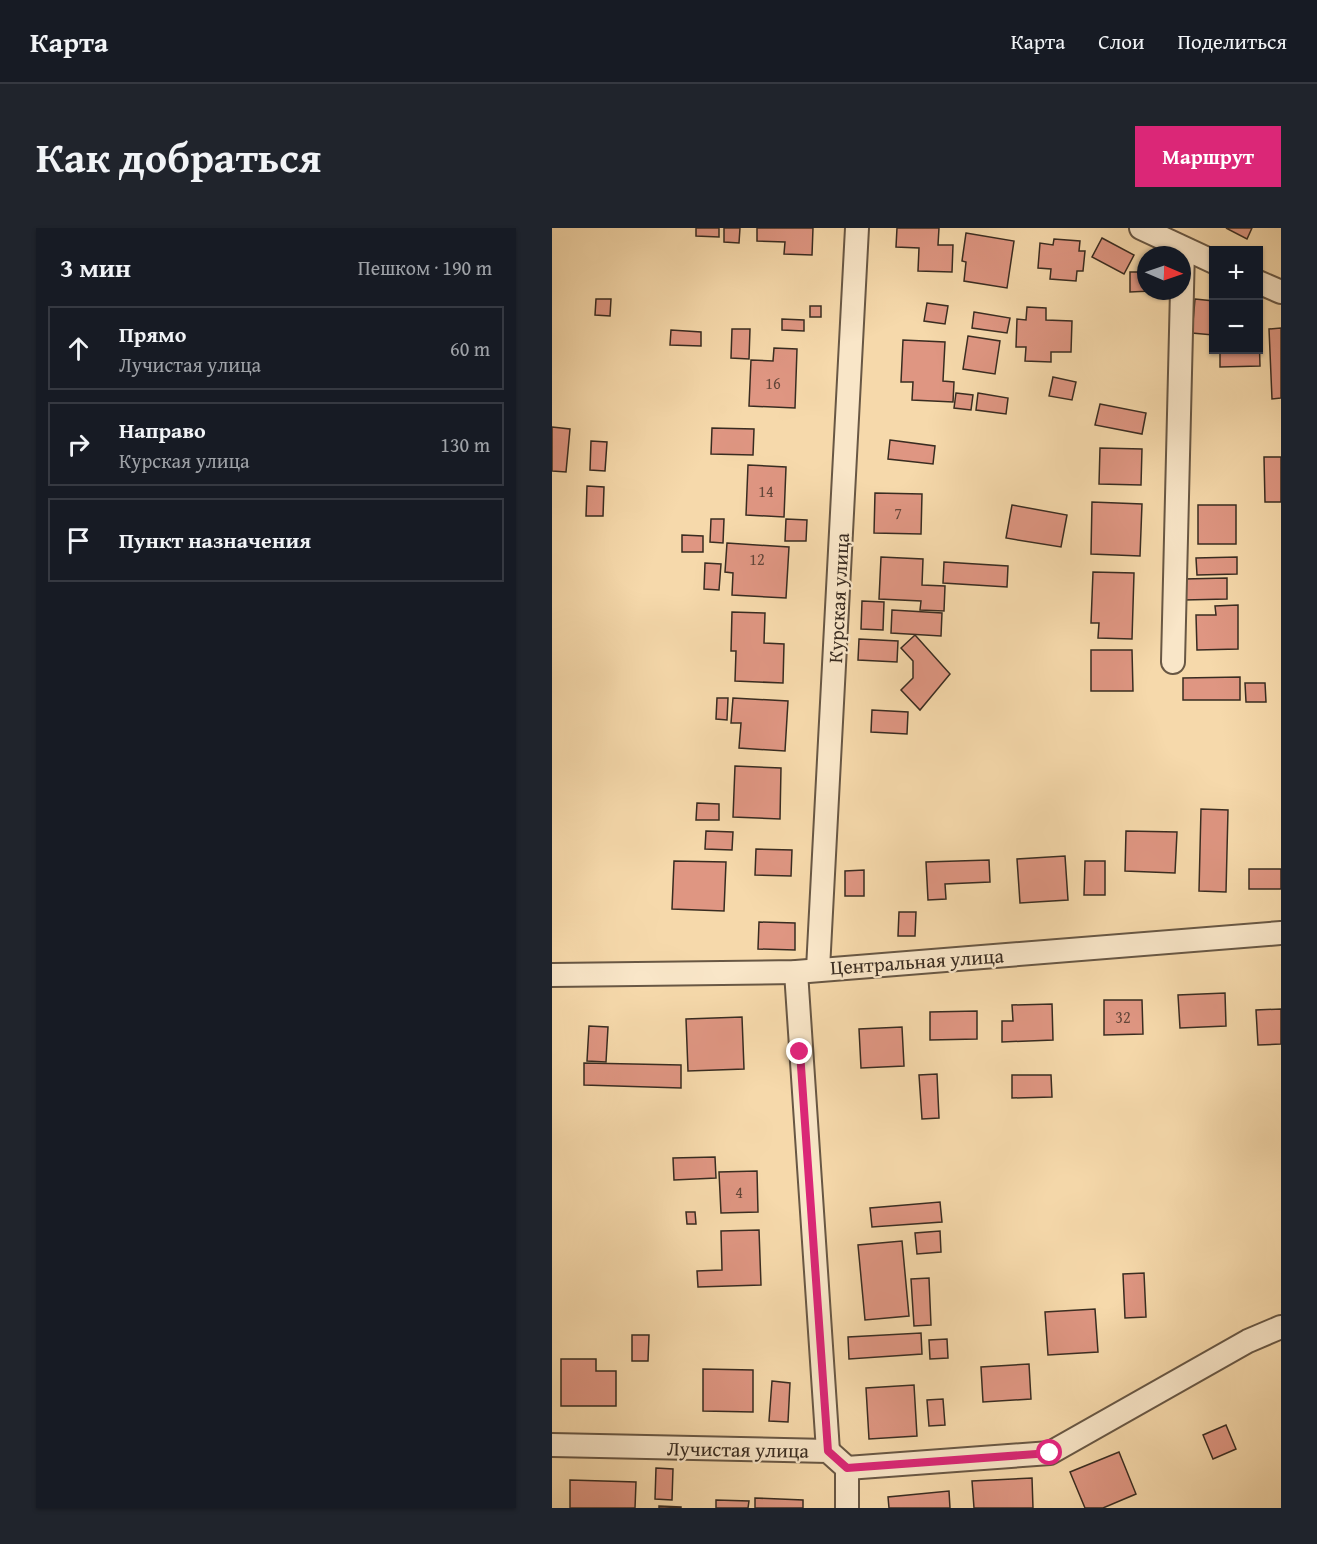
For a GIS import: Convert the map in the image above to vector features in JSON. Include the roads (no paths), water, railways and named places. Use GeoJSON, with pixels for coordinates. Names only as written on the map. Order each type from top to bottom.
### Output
{"type":"FeatureCollection","features":[{"type":"Feature","properties":{"kind":"street","name":"Курская улица"},"geometry":{"type":"LineString","coordinates":[[828,1451],[800,1052],[857,228]]}},
{"type":"Feature","properties":{"kind":"street"},"geometry":{"type":"LineString","coordinates":[[1141,228],[1177,246]]}},
{"type":"Feature","properties":{"kind":"street"},"geometry":{"type":"LineString","coordinates":[[1191,252],[1209,260]]}},
{"type":"Feature","properties":{"kind":"street"},"geometry":{"type":"LineString","coordinates":[[1263,284],[1281,292]]}},
{"type":"Feature","properties":{"kind":"street"},"geometry":{"type":"LineString","coordinates":[[1173,662],[1182,300]]}},
{"type":"Feature","properties":{"kind":"street","name":"Центральная улица"},"geometry":{"type":"LineString","coordinates":[[552,975],[807,970],[1281,933]]}},
{"type":"Feature","properties":{"kind":"street"},"geometry":{"type":"LineString","coordinates":[[847,1508],[847,1468],[1050,1453],[1248,1341],[1281,1328]]}},
{"type":"Feature","properties":{"kind":"street","name":"Лучистая улица"},"geometry":{"type":"LineString","coordinates":[[552,1444],[828,1451],[847,1468]]}}]}
